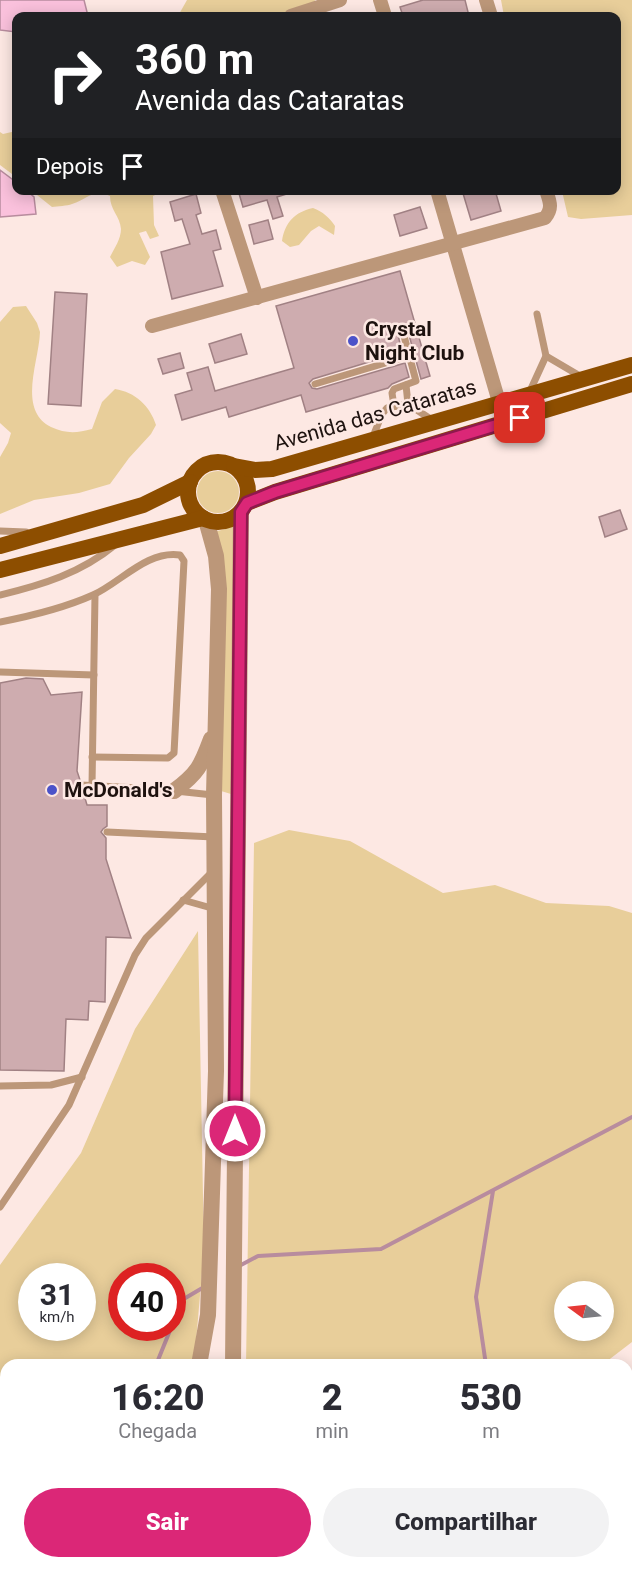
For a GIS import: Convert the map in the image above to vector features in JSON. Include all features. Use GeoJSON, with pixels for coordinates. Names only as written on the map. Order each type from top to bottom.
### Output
{"type":"FeatureCollection","features":[{"type":"Feature","properties":{"kind":"main road","name":"Avenida das Cataratas"},"geometry":{"type":"LineString","coordinates":[[234,466],[255,470],[272,469],[632,365]]}},
{"type":"Feature","properties":{"kind":"main road","name":"Avenida das Cataratas"},"geometry":{"type":"LineString","coordinates":[[244,508],[286,488],[632,384]]}},
{"type":"Feature","properties":{"kind":"main road"},"geometry":{"type":"LineString","coordinates":[[219,462],[234,466],[248,484],[244,508],[229,521],[214,522],[205,519],[190,504],[188,497],[190,482],[198,470],[205,465],[219,462]]}},
{"type":"Feature","properties":{"kind":"main road"},"geometry":{"type":"LineString","coordinates":[[0,546],[143,505],[190,482]]}},
{"type":"Feature","properties":{"kind":"main road"},"geometry":{"type":"LineString","coordinates":[[0,570],[125,537],[205,519]]}},
{"type":"Feature","properties":{"kind":"street"},"geometry":{"type":"LineString","coordinates":[[303,12],[340,0]]}},
{"type":"Feature","properties":{"kind":"street"},"geometry":{"type":"LineString","coordinates":[[224,195],[257,298]]}},
{"type":"Feature","properties":{"kind":"street"},"geometry":{"type":"LineString","coordinates":[[438,195],[499,402]]}},
{"type":"Feature","properties":{"kind":"street"},"geometry":{"type":"LineString","coordinates":[[152,326],[545,218],[550,212],[547,195]]}},
{"type":"Feature","properties":{"kind":"street"},"geometry":{"type":"LineString","coordinates":[[233,1359],[237,873],[244,508]]}},
{"type":"Feature","properties":{"kind":"street"},"geometry":{"type":"LineString","coordinates":[[201,1359],[208,1315],[214,1118],[214,795],[219,589],[216,556],[205,519]]}},
{"type":"Feature","properties":{"kind":"street"},"geometry":{"type":"LineString","coordinates":[[174,791],[191,778],[200,767],[215,727]]}},
{"type":"Feature","properties":{"kind":"street"},"geometry":{"type":"LineString","coordinates":[[214,795],[228,801],[233,806],[237,873]]}},
{"type":"Feature","properties":{"kind":"lane"},"geometry":{"type":"LineString","coordinates":[[529,394],[546,356],[537,314]]}},
{"type":"Feature","properties":{"kind":"lane"},"geometry":{"type":"LineString","coordinates":[[394,406],[393,391],[416,381],[404,336]]}},
{"type":"Feature","properties":{"kind":"lane"},"geometry":{"type":"LineString","coordinates":[[315,384],[410,356]]}},
{"type":"Feature","properties":{"kind":"lane"},"geometry":{"type":"LineString","coordinates":[[546,356],[585,379]]}},
{"type":"Feature","properties":{"kind":"lane"},"geometry":{"type":"LineString","coordinates":[[406,385],[408,404]]}},
{"type":"Feature","properties":{"kind":"lane"},"geometry":{"type":"LineString","coordinates":[[372,439],[387,408],[408,404],[434,421]]}},
{"type":"Feature","properties":{"kind":"lane"},"geometry":{"type":"LineString","coordinates":[[0,531],[46,533]]}},
{"type":"Feature","properties":{"kind":"lane"},"geometry":{"type":"LineString","coordinates":[[0,595],[68,575],[96,561],[125,537]]}},
{"type":"Feature","properties":{"kind":"lane"},"geometry":{"type":"LineString","coordinates":[[0,622],[58,608],[95,595],[150,561],[171,554],[180,555],[184,561],[174,753],[168,758],[92,757]]}},
{"type":"Feature","properties":{"kind":"lane"},"geometry":{"type":"LineString","coordinates":[[92,786],[95,595]]}},
{"type":"Feature","properties":{"kind":"lane"},"geometry":{"type":"LineString","coordinates":[[0,672],[94,675]]}},
{"type":"Feature","properties":{"kind":"lane"},"geometry":{"type":"LineString","coordinates":[[81,785],[214,795]]}},
{"type":"Feature","properties":{"kind":"lane"},"geometry":{"type":"LineString","coordinates":[[107,832],[214,837]]}},
{"type":"Feature","properties":{"kind":"lane"},"geometry":{"type":"LineString","coordinates":[[0,1207],[69,1105],[135,955],[146,938],[214,871]]}},
{"type":"Feature","properties":{"kind":"lane"},"geometry":{"type":"LineString","coordinates":[[183,900],[215,909]]}},
{"type":"Feature","properties":{"kind":"lane"},"geometry":{"type":"LineString","coordinates":[[0,1086],[51,1085],[82,1077]]}},
{"type":"Feature","properties":{"kind":"shaded area"},"geometry":{"type":"Polygon","coordinates":[[[0,0],[84,0],[87,12],[12,12],[12,32],[0,30],[0,0]]]}},
{"type":"Feature","properties":{"kind":"shaded area"},"geometry":{"type":"Polygon","coordinates":[[[187,0],[315,0],[312,12],[180,12],[187,0]]]}},
{"type":"Feature","properties":{"kind":"shaded area"},"geometry":{"type":"Polygon","coordinates":[[[501,0],[632,0],[632,215],[581,219],[568,217],[563,195],[621,195],[621,12],[503,12],[501,0]]]}},
{"type":"Feature","properties":{"kind":"shaded area"},"geometry":{"type":"Polygon","coordinates":[[[0,132],[3,134],[12,132],[12,174],[0,165],[0,132]]]}},
{"type":"Feature","properties":{"kind":"shaded area"},"geometry":{"type":"Polygon","coordinates":[[[0,170],[12,179],[12,195],[34,197],[36,214],[0,217],[0,170]]]}},
{"type":"Feature","properties":{"kind":"shaded area"},"geometry":{"type":"Polygon","coordinates":[[[37,195],[90,195],[70,205],[52,207],[37,195]]]}},
{"type":"Feature","properties":{"kind":"shaded area"},"geometry":{"type":"Polygon","coordinates":[[[107,195],[155,195],[153,196],[154,225],[159,236],[150,239],[146,231],[139,233],[150,257],[145,265],[132,261],[117,267],[110,257],[119,240],[121,229],[110,196],[107,195]]]}},
{"type":"Feature","properties":{"kind":"shaded area"},"geometry":{"type":"Polygon","coordinates":[[[313,208],[333,223],[334,235],[319,226],[311,231],[299,245],[290,247],[282,241],[288,223],[301,212],[313,208]]]}},
{"type":"Feature","properties":{"kind":"shaded area"},"geometry":{"type":"Polygon","coordinates":[[[26,306],[40,332],[32,397],[41,419],[51,427],[67,432],[92,429],[102,402],[115,389],[129,393],[141,401],[150,412],[156,425],[110,484],[79,493],[34,500],[0,514],[0,457],[11,433],[0,423],[0,322],[13,307],[26,306]]]}},
{"type":"Feature","properties":{"kind":"shaded area"},"geometry":{"type":"Polygon","coordinates":[[[218,471],[226,472],[233,477],[238,484],[238,500],[233,507],[226,512],[218,513],[210,512],[203,507],[198,500],[197,492],[198,484],[203,477],[210,472],[218,471]]]}},
{"type":"Feature","properties":{"kind":"shaded area"},"geometry":{"type":"Polygon","coordinates":[[[236,523],[231,794],[221,791],[213,532],[226,529],[236,523]]]}},
{"type":"Feature","properties":{"kind":"shaded area"},"geometry":{"type":"Polygon","coordinates":[[[289,830],[350,841],[443,893],[495,885],[546,903],[609,906],[632,913],[632,1342],[610,1359],[246,1359],[254,843],[289,830]]]}},
{"type":"Feature","properties":{"kind":"shaded area"},"geometry":{"type":"Polygon","coordinates":[[[198,931],[204,1249],[195,1359],[0,1359],[0,1265],[81,1153],[135,1029],[198,931]]]}},
{"type":"Feature","properties":{"kind":"building"},"geometry":{"type":"Polygon","coordinates":[[[423,0],[465,0],[468,12],[402,12],[400,7],[423,0]]]}},
{"type":"Feature","properties":{"kind":"building"},"geometry":{"type":"Polygon","coordinates":[[[196,195],[201,213],[196,215],[202,234],[216,230],[221,249],[213,251],[223,286],[172,299],[161,252],[190,244],[182,219],[175,221],[170,202],[196,195]]]}},
{"type":"Feature","properties":{"kind":"building"},"geometry":{"type":"Polygon","coordinates":[[[239,195],[284,195],[277,197],[283,216],[273,219],[267,200],[243,207],[239,195]]]}},
{"type":"Feature","properties":{"kind":"building"},"geometry":{"type":"Polygon","coordinates":[[[464,195],[496,195],[501,211],[471,220],[464,195]]]}},
{"type":"Feature","properties":{"kind":"building"},"geometry":{"type":"Polygon","coordinates":[[[420,207],[427,228],[400,236],[394,215],[420,207]]]}},
{"type":"Feature","properties":{"kind":"building"},"geometry":{"type":"Polygon","coordinates":[[[268,220],[273,239],[254,244],[249,225],[268,220]]]}},
{"type":"Feature","properties":{"kind":"building","name":"Crystal Night Club"},"geometry":{"type":"Polygon","coordinates":[[[400,271],[430,376],[421,379],[409,335],[403,330],[398,335],[402,352],[313,379],[309,383],[312,388],[317,389],[405,363],[409,377],[388,388],[306,412],[301,395],[229,417],[226,407],[182,420],[175,395],[192,390],[187,373],[208,367],[215,391],[294,368],[276,306],[400,271]]]}},
{"type":"Feature","properties":{"kind":"building"},"geometry":{"type":"Polygon","coordinates":[[[55,292],[87,294],[81,406],[48,404],[55,292]]]}},
{"type":"Feature","properties":{"kind":"building"},"geometry":{"type":"Polygon","coordinates":[[[241,334],[247,354],[215,363],[209,344],[241,334]]]}},
{"type":"Feature","properties":{"kind":"building"},"geometry":{"type":"Polygon","coordinates":[[[180,353],[184,368],[163,374],[158,359],[180,353]]]}},
{"type":"Feature","properties":{"kind":"building"},"geometry":{"type":"Polygon","coordinates":[[[620,510],[627,529],[605,537],[599,517],[620,510]]]}},
{"type":"Feature","properties":{"kind":"building"},"geometry":{"type":"Polygon","coordinates":[[[26,678],[43,679],[51,695],[82,692],[77,771],[80,780],[75,785],[77,789],[83,791],[87,805],[107,805],[107,826],[101,832],[106,838],[106,859],[131,938],[106,937],[105,1002],[89,1001],[88,1020],[66,1019],[64,1071],[0,1070],[0,683],[26,678]]]}},
{"type":"Feature","properties":{"kind":"waterway"},"geometry":{"type":"LineString","coordinates":[[241,1265],[258,1256],[381,1249],[632,1117]]}},
{"type":"Feature","properties":{"kind":"waterway"},"geometry":{"type":"LineString","coordinates":[[485,1359],[476,1297],[493,1191]]}},
{"type":"Feature","properties":{"kind":"waterway"},"geometry":{"type":"LineString","coordinates":[[186,1298],[204,1287]]}},
{"type":"Feature","properties":{"kind":"waterway"},"geometry":{"type":"LineString","coordinates":[[158,1359],[166,1341]]}},
{"type":"Feature","properties":{"kind":"place","name":"Crystal Night Club"},"geometry":{"type":"Point","coordinates":[353,341]}},
{"type":"Feature","properties":{"kind":"place","name":"McDonald's"},"geometry":{"type":"Point","coordinates":[52,790]}},
{"type":"Feature","properties":{"kind":"route"},"geometry":{"type":"LineString","coordinates":[[235,1131],[241,512],[247,503],[275,492],[520,418]]}}]}
